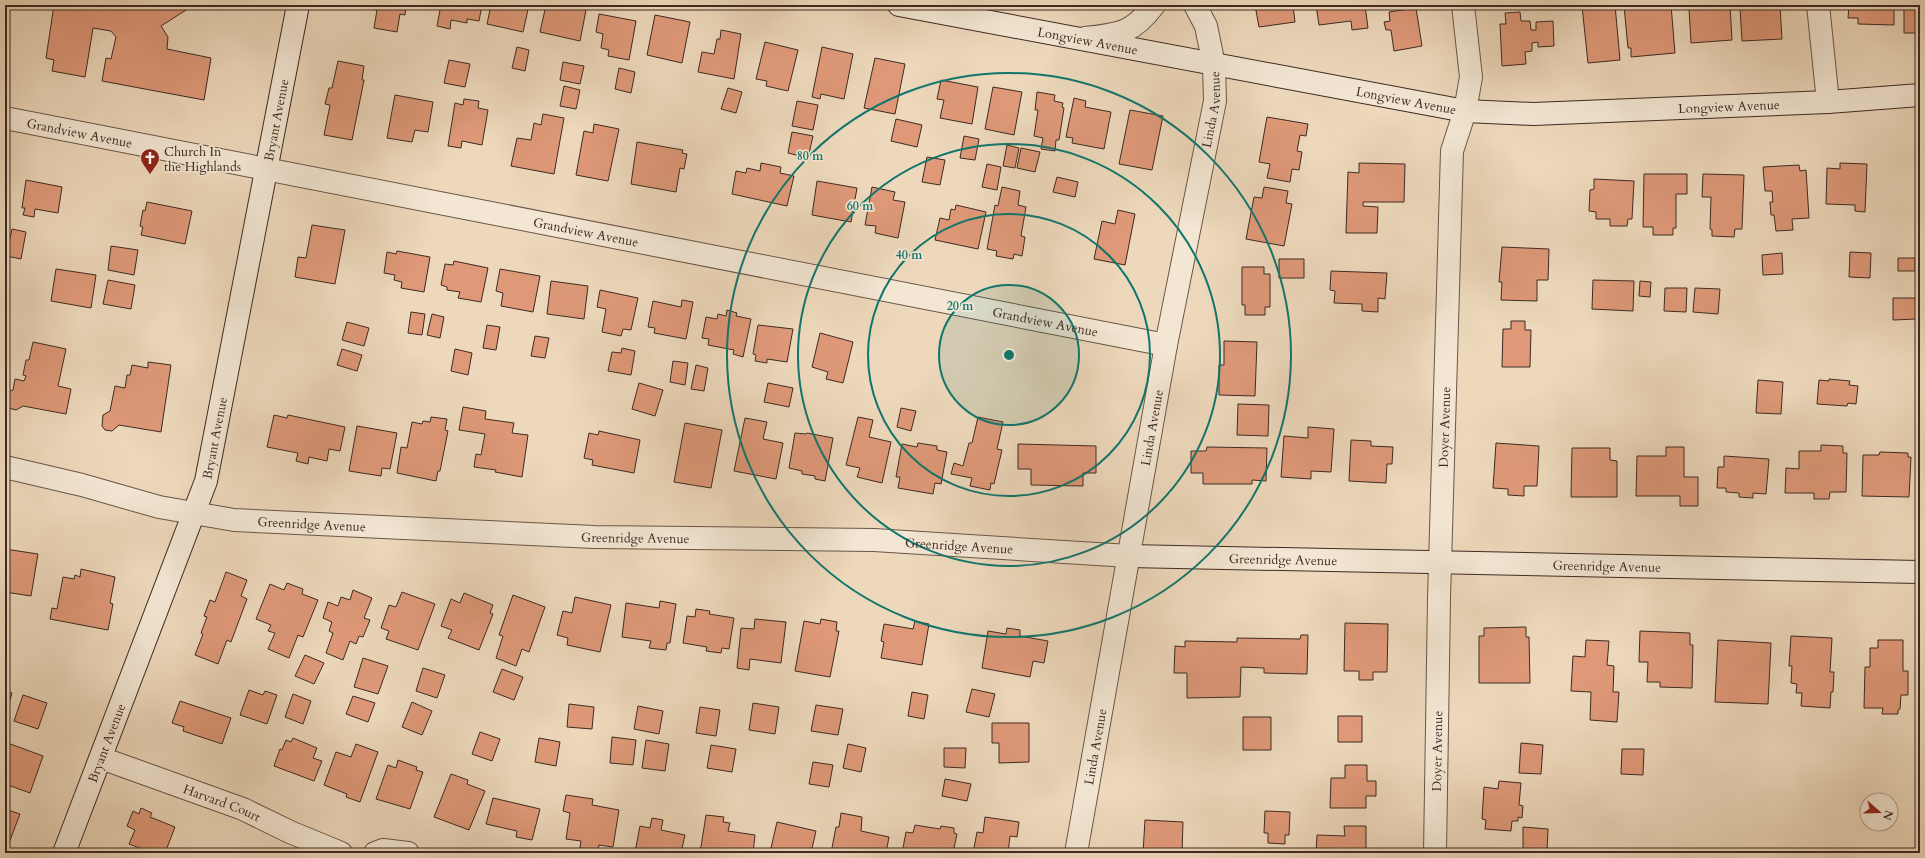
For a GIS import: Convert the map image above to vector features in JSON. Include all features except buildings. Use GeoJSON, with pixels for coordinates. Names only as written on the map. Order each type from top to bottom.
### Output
{"type":"FeatureCollection","features":[{"type":"Feature","properties":{"kind":"street","name":"Bryant Avenue"},"geometry":{"type":"LineString","coordinates":[[64,853],[206,481],[298,5]]}},
{"type":"Feature","properties":{"kind":"street","name":"Longview Avenue"},"geometry":{"type":"LineString","coordinates":[[899,5],[1465,111],[1533,114],[1828,102],[1920,95]]}},
{"type":"Feature","properties":{"kind":"street"},"geometry":{"type":"LineString","coordinates":[[1078,39],[1122,33],[1142,19],[1154,5]]}},
{"type":"Feature","properties":{"kind":"street","name":"Linda Avenue"},"geometry":{"type":"LineString","coordinates":[[1076,853],[1166,345],[1215,101],[1214,64],[1206,26],[1195,5]]}},
{"type":"Feature","properties":{"kind":"street","name":"Doyer Avenue"},"geometry":{"type":"LineString","coordinates":[[1435,853],[1452,151],[1465,111],[1471,77],[1463,5]]}},
{"type":"Feature","properties":{"kind":"street"},"geometry":{"type":"LineString","coordinates":[[1818,5],[1828,102]]}},
{"type":"Feature","properties":{"kind":"street","name":"Grandview Avenue"},"geometry":{"type":"LineString","coordinates":[[5,118],[1166,345]]}},
{"type":"Feature","properties":{"kind":"street","name":"Greenridge Avenue"},"geometry":{"type":"LineString","coordinates":[[5,468],[82,485],[159,507],[234,520],[594,537],[874,540],[1129,556],[1920,572]]}},
{"type":"Feature","properties":{"kind":"street","name":"Harvard Court"},"geometry":{"type":"LineString","coordinates":[[101,758],[243,809],[290,832],[341,853]]}},
{"type":"Feature","properties":{"kind":"street"},"geometry":{"type":"LineString","coordinates":[[375,853],[383,850],[408,853]]}},
{"type":"Feature","properties":{"kind":"place","name":"Church In the Highlands"},"geometry":{"type":"Point","coordinates":[150,175]}}]}
